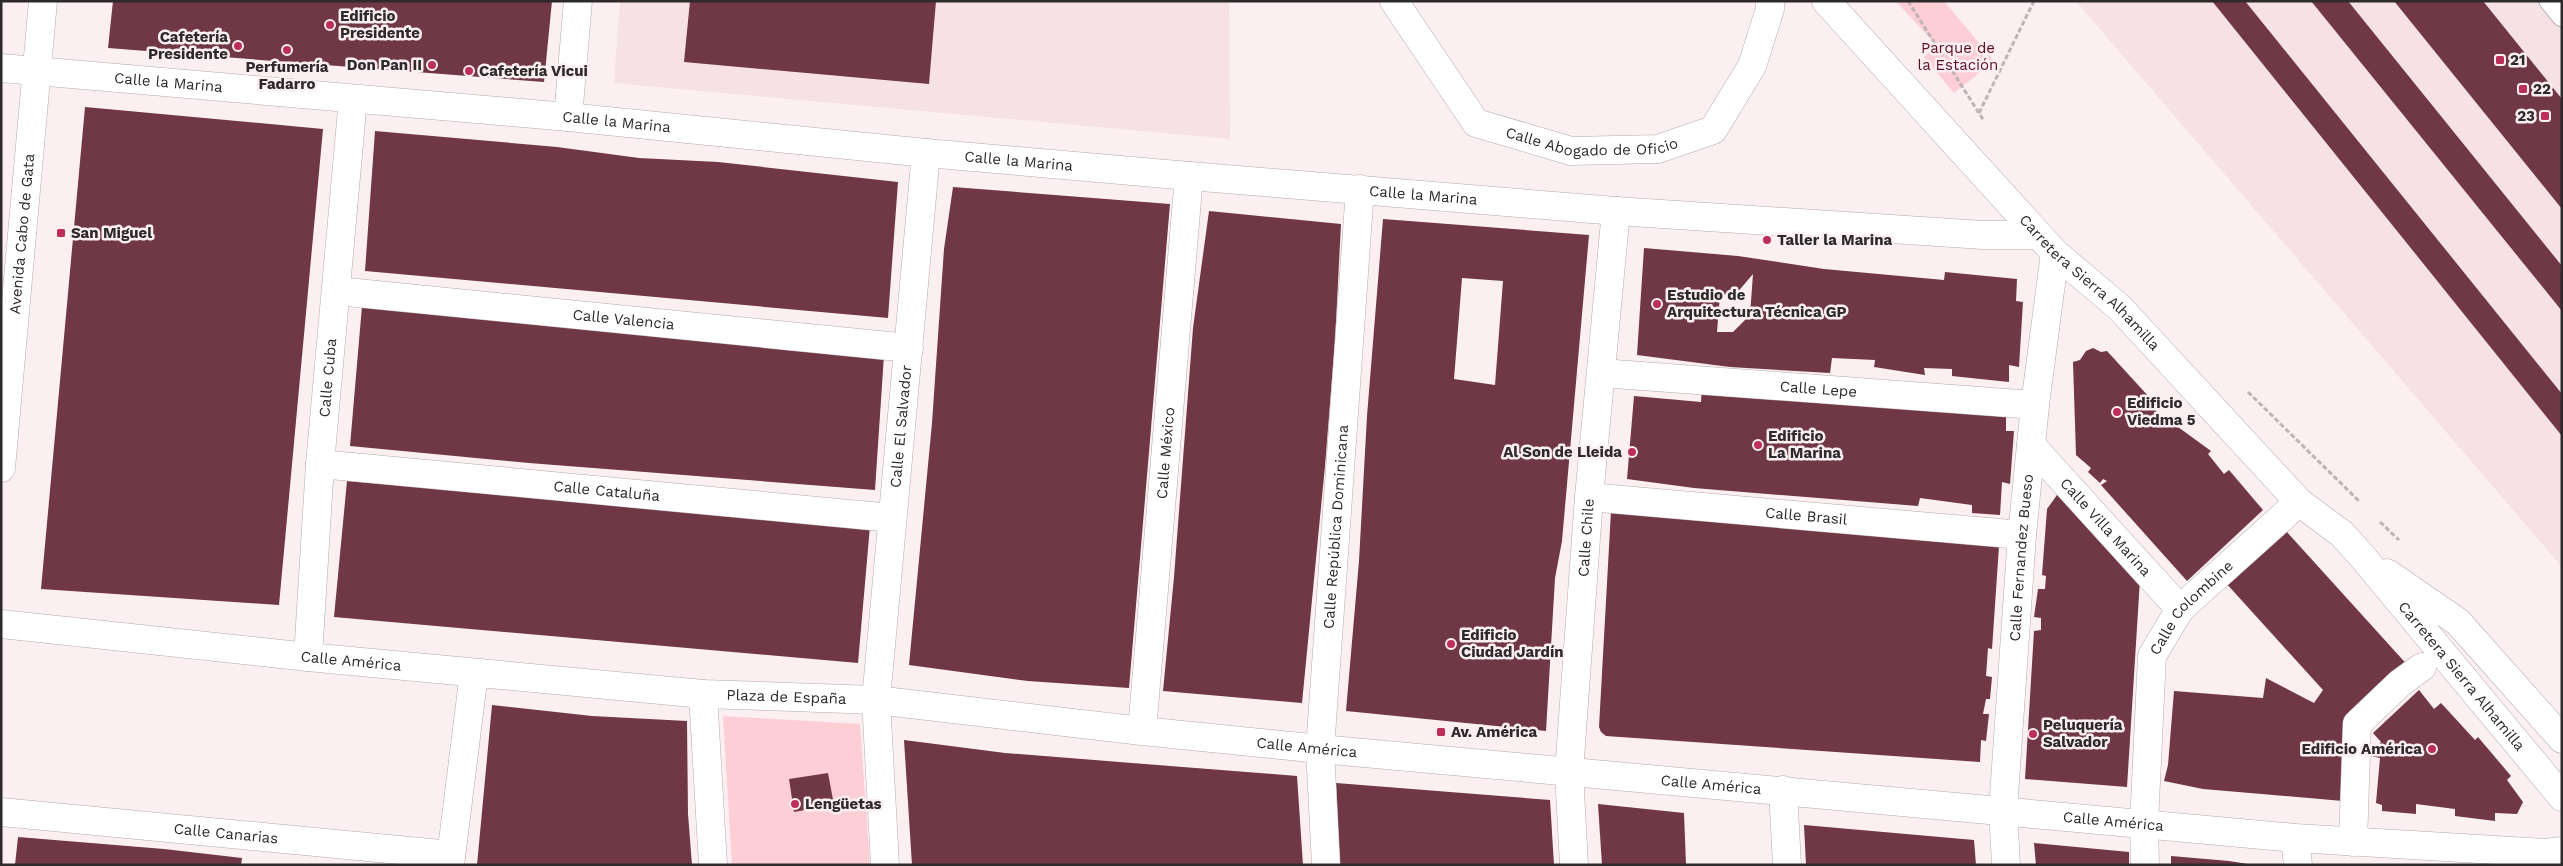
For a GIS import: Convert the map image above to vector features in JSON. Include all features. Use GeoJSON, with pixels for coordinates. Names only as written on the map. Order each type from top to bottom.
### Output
{"type":"FeatureCollection","features":[{"type":"Feature","properties":{"kind":"street","name":"Avenida Cabo de Gata"},"geometry":{"type":"LineString","coordinates":[[1,468],[43,1]]}},
{"type":"Feature","properties":{"kind":"street"},"geometry":{"type":"LineString","coordinates":[[568,117],[578,1]]}},
{"type":"Feature","properties":{"kind":"street","name":"Calle Abogado de Oficio"},"geometry":{"type":"LineString","coordinates":[[1394,1],[1476,123],[1571,151],[1658,149],[1713,130],[1752,66],[1770,8],[1770,1]]}},
{"type":"Feature","properties":{"kind":"street","name":"Carretera Sierra Alhamilla"},"geometry":{"type":"LineString","coordinates":[[1826,1],[2047,244],[2119,307],[2299,502],[2342,534],[2562,797]]}},
{"type":"Feature","properties":{"kind":"street","name":"Calle la Marina"},"geometry":{"type":"LineString","coordinates":[[1,68],[568,117],[926,153],[1189,176],[1616,211],[1983,235],[2047,244]]}},
{"type":"Feature","properties":{"kind":"street","name":"Calle Cuba"},"geometry":{"type":"LineString","coordinates":[[308,657],[320,464],[353,99]]}},
{"type":"Feature","properties":{"kind":"street","name":"Calle El Salvador"},"geometry":{"type":"LineString","coordinates":[[876,700],[926,153]]}},
{"type":"Feature","properties":{"kind":"street","name":"Calle México"},"geometry":{"type":"LineString","coordinates":[[1142,731],[1189,176]]}},
{"type":"Feature","properties":{"kind":"street","name":"Calle República Dominicana"},"geometry":{"type":"LineString","coordinates":[[1326,865],[1320,749],[1360,189]]}},
{"type":"Feature","properties":{"kind":"street","name":"Calle Chile"},"geometry":{"type":"LineString","coordinates":[[1574,865],[1569,772],[1590,497],[1616,211]]}},
{"type":"Feature","properties":{"kind":"street","name":"Calle Fernandez Bueso"},"geometry":{"type":"LineString","coordinates":[[2006,865],[2003,810],[2022,535],[2035,405],[2047,244]]}},
{"type":"Feature","properties":{"kind":"street","name":"Calle Valencia"},"geometry":{"type":"LineString","coordinates":[[337,291],[909,348]]}},
{"type":"Feature","properties":{"kind":"street","name":"Calle Lepe"},"geometry":{"type":"LineString","coordinates":[[1602,373],[2035,405]]}},
{"type":"Feature","properties":{"kind":"street","name":"Calle Villa Marina"},"geometry":{"type":"LineString","coordinates":[[2031,445],[2180,610]]}},
{"type":"Feature","properties":{"kind":"street","name":"Calle Cataluña"},"geometry":{"type":"LineString","coordinates":[[320,464],[892,518]]}},
{"type":"Feature","properties":{"kind":"street","name":"Calle Brasil"},"geometry":{"type":"LineString","coordinates":[[1590,497],[2022,535]]}},
{"type":"Feature","properties":{"kind":"street","name":"Calle Colombine"},"geometry":{"type":"LineString","coordinates":[[2145,865],[2144,824],[2152,656],[2180,610],[2299,502]]}},
{"type":"Feature","properties":{"kind":"street","name":"Carretera Sierra Alhamilla"},"geometry":{"type":"LineString","coordinates":[[2361,555],[2458,622],[2562,740]]}},
{"type":"Feature","properties":{"kind":"street","name":"Calle América"},"geometry":{"type":"LineString","coordinates":[[1,624],[308,657],[703,694]]}},
{"type":"Feature","properties":{"kind":"street"},"geometry":{"type":"LineString","coordinates":[[2353,842],[2357,724],[2400,683],[2422,667]]}},
{"type":"Feature","properties":{"kind":"street"},"geometry":{"type":"LineString","coordinates":[[450,860],[474,673]]}},
{"type":"Feature","properties":{"kind":"street"},"geometry":{"type":"LineString","coordinates":[[703,694],[714,865]]}},
{"type":"Feature","properties":{"kind":"street","name":"Plaza de España"},"geometry":{"type":"LineString","coordinates":[[703,694],[876,700]]}},
{"type":"Feature","properties":{"kind":"street"},"geometry":{"type":"LineString","coordinates":[[876,700],[884,865]]}},
{"type":"Feature","properties":{"kind":"street","name":"Calle América"},"geometry":{"type":"LineString","coordinates":[[876,700],[1142,731],[1320,749],[2353,842],[2436,856],[2553,852]]}},
{"type":"Feature","properties":{"kind":"street"},"geometry":{"type":"LineString","coordinates":[[1782,790],[1787,865]]}},
{"type":"Feature","properties":{"kind":"street","name":"Calle Canarias"},"geometry":{"type":"LineString","coordinates":[[1,812],[450,860]]}},
{"type":"Feature","properties":{"kind":"street"},"geometry":{"type":"LineString","coordinates":[[2295,838],[2298,865]]}},
{"type":"Feature","properties":{"kind":"lane"},"geometry":{"type":"LineString","coordinates":[[2549,1],[2562,17]]}},
{"type":"Feature","properties":{"kind":"path"},"geometry":{"type":"LineString","coordinates":[[1908,1],[1977,111]]}},
{"type":"Feature","properties":{"kind":"path"},"geometry":{"type":"LineString","coordinates":[[1961,150],[2034,1]]}},
{"type":"Feature","properties":{"kind":"path"},"geometry":{"type":"LineString","coordinates":[[2245,389],[2365,507]]}},
{"type":"Feature","properties":{"kind":"path"},"geometry":{"type":"LineString","coordinates":[[2380,521],[2401,542]]}},
{"type":"Feature","properties":{"kind":"shaded area"},"geometry":{"type":"Polygon","coordinates":[[[620,1],[1229,1],[1230,139],[614,83],[620,1]]]}},
{"type":"Feature","properties":{"kind":"shaded area"},"geometry":{"type":"Polygon","coordinates":[[[2076,1],[2562,1],[2562,567],[2398,376],[2076,1]]]}},
{"type":"Feature","properties":{"kind":"green space","name":"Parque de la Estación"},"geometry":{"type":"Polygon","coordinates":[[[1896,1],[1944,1],[1994,61],[1954,93],[1924,57],[1936,45],[1896,1]]]}},
{"type":"Feature","properties":{"kind":"green space"},"geometry":{"type":"Polygon","coordinates":[[[723,716],[860,724],[870,865],[732,865],[723,716]]]}},
{"type":"Feature","properties":{"kind":"building","name":"Edificio Presidente"},"geometry":{"type":"Polygon","coordinates":[[[113,1],[552,1],[544,82],[108,48],[113,1]]]}},
{"type":"Feature","properties":{"kind":"building"},"geometry":{"type":"Polygon","coordinates":[[[690,1],[936,1],[929,84],[684,62],[690,1]]]}},
{"type":"Feature","properties":{"kind":"building"},"geometry":{"type":"Polygon","coordinates":[[[2212,1],[2245,1],[2562,394],[2562,436],[2212,1]]]}},
{"type":"Feature","properties":{"kind":"building"},"geometry":{"type":"Polygon","coordinates":[[[2311,1],[2348,1],[2562,266],[2562,311],[2311,1]]]}},
{"type":"Feature","properties":{"kind":"building"},"geometry":{"type":"Polygon","coordinates":[[[2394,1],[2483,1],[2562,99],[2562,209],[2394,1]]]}},
{"type":"Feature","properties":{"kind":"building"},"geometry":{"type":"Polygon","coordinates":[[[85,107],[323,129],[279,605],[41,589],[85,107]]]}},
{"type":"Feature","properties":{"kind":"building"},"geometry":{"type":"Polygon","coordinates":[[[375,131],[557,147],[639,158],[718,162],[898,182],[888,318],[365,271],[375,131]]]}},
{"type":"Feature","properties":{"kind":"building"},"geometry":{"type":"Polygon","coordinates":[[[953,187],[1170,204],[1129,688],[1028,681],[909,665],[932,423],[944,249],[953,187]]]}},
{"type":"Feature","properties":{"kind":"building"},"geometry":{"type":"Polygon","coordinates":[[[1209,211],[1341,224],[1335,341],[1325,466],[1302,703],[1163,691],[1174,577],[1193,328],[1209,211]]]}},
{"type":"Feature","properties":{"kind":"building"},"geometry":{"type":"Polygon","coordinates":[[[1383,219],[1589,235],[1562,541],[1555,578],[1546,731],[1346,711],[1359,561],[1367,416],[1383,219]],[[1462,278],[1454,379],[1495,385],[1503,281],[1462,278]]]}},
{"type":"Feature","properties":{"kind":"building"},"geometry":{"type":"Polygon","coordinates":[[[1644,248],[1738,256],[1824,269],[1944,280],[1945,272],[2017,279],[2016,301],[2023,302],[2019,367],[2009,365],[2009,382],[1952,376],[1952,369],[1924,368],[1925,375],[1874,367],[1875,360],[1832,358],[1830,373],[1730,367],[1637,355],[1644,248]],[[1753,274],[1736,294],[1720,295],[1717,332],[1733,332],[1750,315],[1753,274]]]}},
{"type":"Feature","properties":{"kind":"building"},"geometry":{"type":"Polygon","coordinates":[[[362,306],[884,355],[875,490],[529,463],[350,446],[362,306]]]}},
{"type":"Feature","properties":{"kind":"building"},"geometry":{"type":"Polygon","coordinates":[[[2093,348],[2101,352],[2107,351],[2150,398],[2145,403],[2211,451],[2208,454],[2224,474],[2229,470],[2263,510],[2187,581],[2101,485],[2107,481],[2103,479],[2100,483],[2088,472],[2091,468],[2076,455],[2073,362],[2080,360],[2086,351],[2093,348]]]}},
{"type":"Feature","properties":{"kind":"building"},"geometry":{"type":"Polygon","coordinates":[[[1702,386],[2006,414],[2006,431],[2014,431],[2010,484],[2002,482],[2000,515],[1972,513],[1972,505],[1920,498],[1918,506],[1694,488],[1627,479],[1634,396],[1701,402],[1702,386]]]}},
{"type":"Feature","properties":{"kind":"building"},"geometry":{"type":"Polygon","coordinates":[[[347,481],[870,526],[858,663],[334,617],[347,481]]]}},
{"type":"Feature","properties":{"kind":"building"},"geometry":{"type":"Polygon","coordinates":[[[2057,495],[2061,495],[2140,579],[2127,787],[2025,779],[2034,631],[2041,630],[2041,618],[2034,617],[2038,589],[2045,589],[2046,576],[2042,575],[2047,509],[2057,495]]]}},
{"type":"Feature","properties":{"kind":"building"},"geometry":{"type":"Polygon","coordinates":[[[1611,511],[1999,546],[1992,649],[1988,648],[1986,676],[1992,677],[1990,699],[1986,699],[1983,714],[1989,714],[1986,741],[1981,740],[1980,762],[1606,736],[1599,727],[1611,511]]]}},
{"type":"Feature","properties":{"kind":"building"},"geometry":{"type":"Polygon","coordinates":[[[2285,530],[2411,669],[2352,717],[2343,801],[2203,789],[2164,781],[2168,765],[2174,691],[2263,698],[2266,678],[2314,703],[2323,690],[2225,582],[2285,530]]]}},
{"type":"Feature","properties":{"kind":"building","name":"Edificio América"},"geometry":{"type":"Polygon","coordinates":[[[2419,690],[2434,709],[2441,703],[2475,740],[2478,737],[2511,776],[2507,780],[2523,802],[2517,814],[2495,813],[2495,821],[2455,816],[2455,809],[2416,804],[2416,814],[2382,811],[2382,805],[2376,803],[2380,758],[2371,756],[2381,742],[2373,733],[2419,690]]]}},
{"type":"Feature","properties":{"kind":"building"},"geometry":{"type":"Polygon","coordinates":[[[492,705],[592,716],[687,721],[688,814],[692,865],[477,865],[492,705]]]}},
{"type":"Feature","properties":{"kind":"building"},"geometry":{"type":"Polygon","coordinates":[[[904,740],[1005,753],[1297,776],[1303,865],[912,865],[904,740]]]}},
{"type":"Feature","properties":{"kind":"building"},"geometry":{"type":"Polygon","coordinates":[[[828,773],[834,805],[794,812],[789,779],[828,773]]]}},
{"type":"Feature","properties":{"kind":"building"},"geometry":{"type":"Polygon","coordinates":[[[1336,783],[1550,800],[1554,865],[1340,865],[1336,783]]]}},
{"type":"Feature","properties":{"kind":"building"},"geometry":{"type":"Polygon","coordinates":[[[1598,804],[1684,813],[1686,865],[1602,865],[1598,804]]]}},
{"type":"Feature","properties":{"kind":"building"},"geometry":{"type":"Polygon","coordinates":[[[1804,825],[1974,840],[1976,865],[1806,865],[1804,825]]]}},
{"type":"Feature","properties":{"kind":"building"},"geometry":{"type":"Polygon","coordinates":[[[18,837],[164,849],[242,858],[241,865],[15,865],[18,837]]]}},
{"type":"Feature","properties":{"kind":"building"},"geometry":{"type":"Polygon","coordinates":[[[2034,843],[2129,852],[2129,865],[2036,865],[2034,843]]]}},
{"type":"Feature","properties":{"kind":"building"},"geometry":{"type":"Polygon","coordinates":[[[2171,856],[2229,861],[2254,865],[2171,865],[2171,856]]]}},
{"type":"Feature","properties":{"kind":"place","name":"Edificio Presidente"},"geometry":{"type":"Point","coordinates":[330,25]}},
{"type":"Feature","properties":{"kind":"place","name":"Cafetería Presidente"},"geometry":{"type":"Point","coordinates":[238,46]}},
{"type":"Feature","properties":{"kind":"place","name":"Perfumería Fadarro"},"geometry":{"type":"Point","coordinates":[287,50]}},
{"type":"Feature","properties":{"kind":"place","name":"21"},"geometry":{"type":"Point","coordinates":[2500,60]}},
{"type":"Feature","properties":{"kind":"place","name":"Don Pan II"},"geometry":{"type":"Point","coordinates":[432,65]}},
{"type":"Feature","properties":{"kind":"place","name":"Cafetería Vicui"},"geometry":{"type":"Point","coordinates":[469,71]}},
{"type":"Feature","properties":{"kind":"place","name":"22"},"geometry":{"type":"Point","coordinates":[2523,89]}},
{"type":"Feature","properties":{"kind":"place","name":"23"},"geometry":{"type":"Point","coordinates":[2545,116]}},
{"type":"Feature","properties":{"kind":"place","name":"San Miguel"},"geometry":{"type":"Point","coordinates":[61,233]}},
{"type":"Feature","properties":{"kind":"place","name":"Taller la Marina"},"geometry":{"type":"Point","coordinates":[1767,240]}},
{"type":"Feature","properties":{"kind":"place","name":"Estudio de Arquitectura Técnica GP"},"geometry":{"type":"Point","coordinates":[1657,304]}},
{"type":"Feature","properties":{"kind":"place","name":"Edificio Viedma 5"},"geometry":{"type":"Point","coordinates":[2117,412]}},
{"type":"Feature","properties":{"kind":"place","name":"Edificio La Marina"},"geometry":{"type":"Point","coordinates":[1758,445]}},
{"type":"Feature","properties":{"kind":"place","name":"Al Son de Lleida"},"geometry":{"type":"Point","coordinates":[1632,452]}},
{"type":"Feature","properties":{"kind":"place","name":"Edificio Ciudad Jardín"},"geometry":{"type":"Point","coordinates":[1451,644]}},
{"type":"Feature","properties":{"kind":"place","name":"Av. América"},"geometry":{"type":"Point","coordinates":[1441,732]}},
{"type":"Feature","properties":{"kind":"place","name":"Peluquería Salvador"},"geometry":{"type":"Point","coordinates":[2033,734]}},
{"type":"Feature","properties":{"kind":"place","name":"Edificio América"},"geometry":{"type":"Point","coordinates":[2432,749]}},
{"type":"Feature","properties":{"kind":"place","name":"Lengüetas"},"geometry":{"type":"Point","coordinates":[795,804]}}]}
